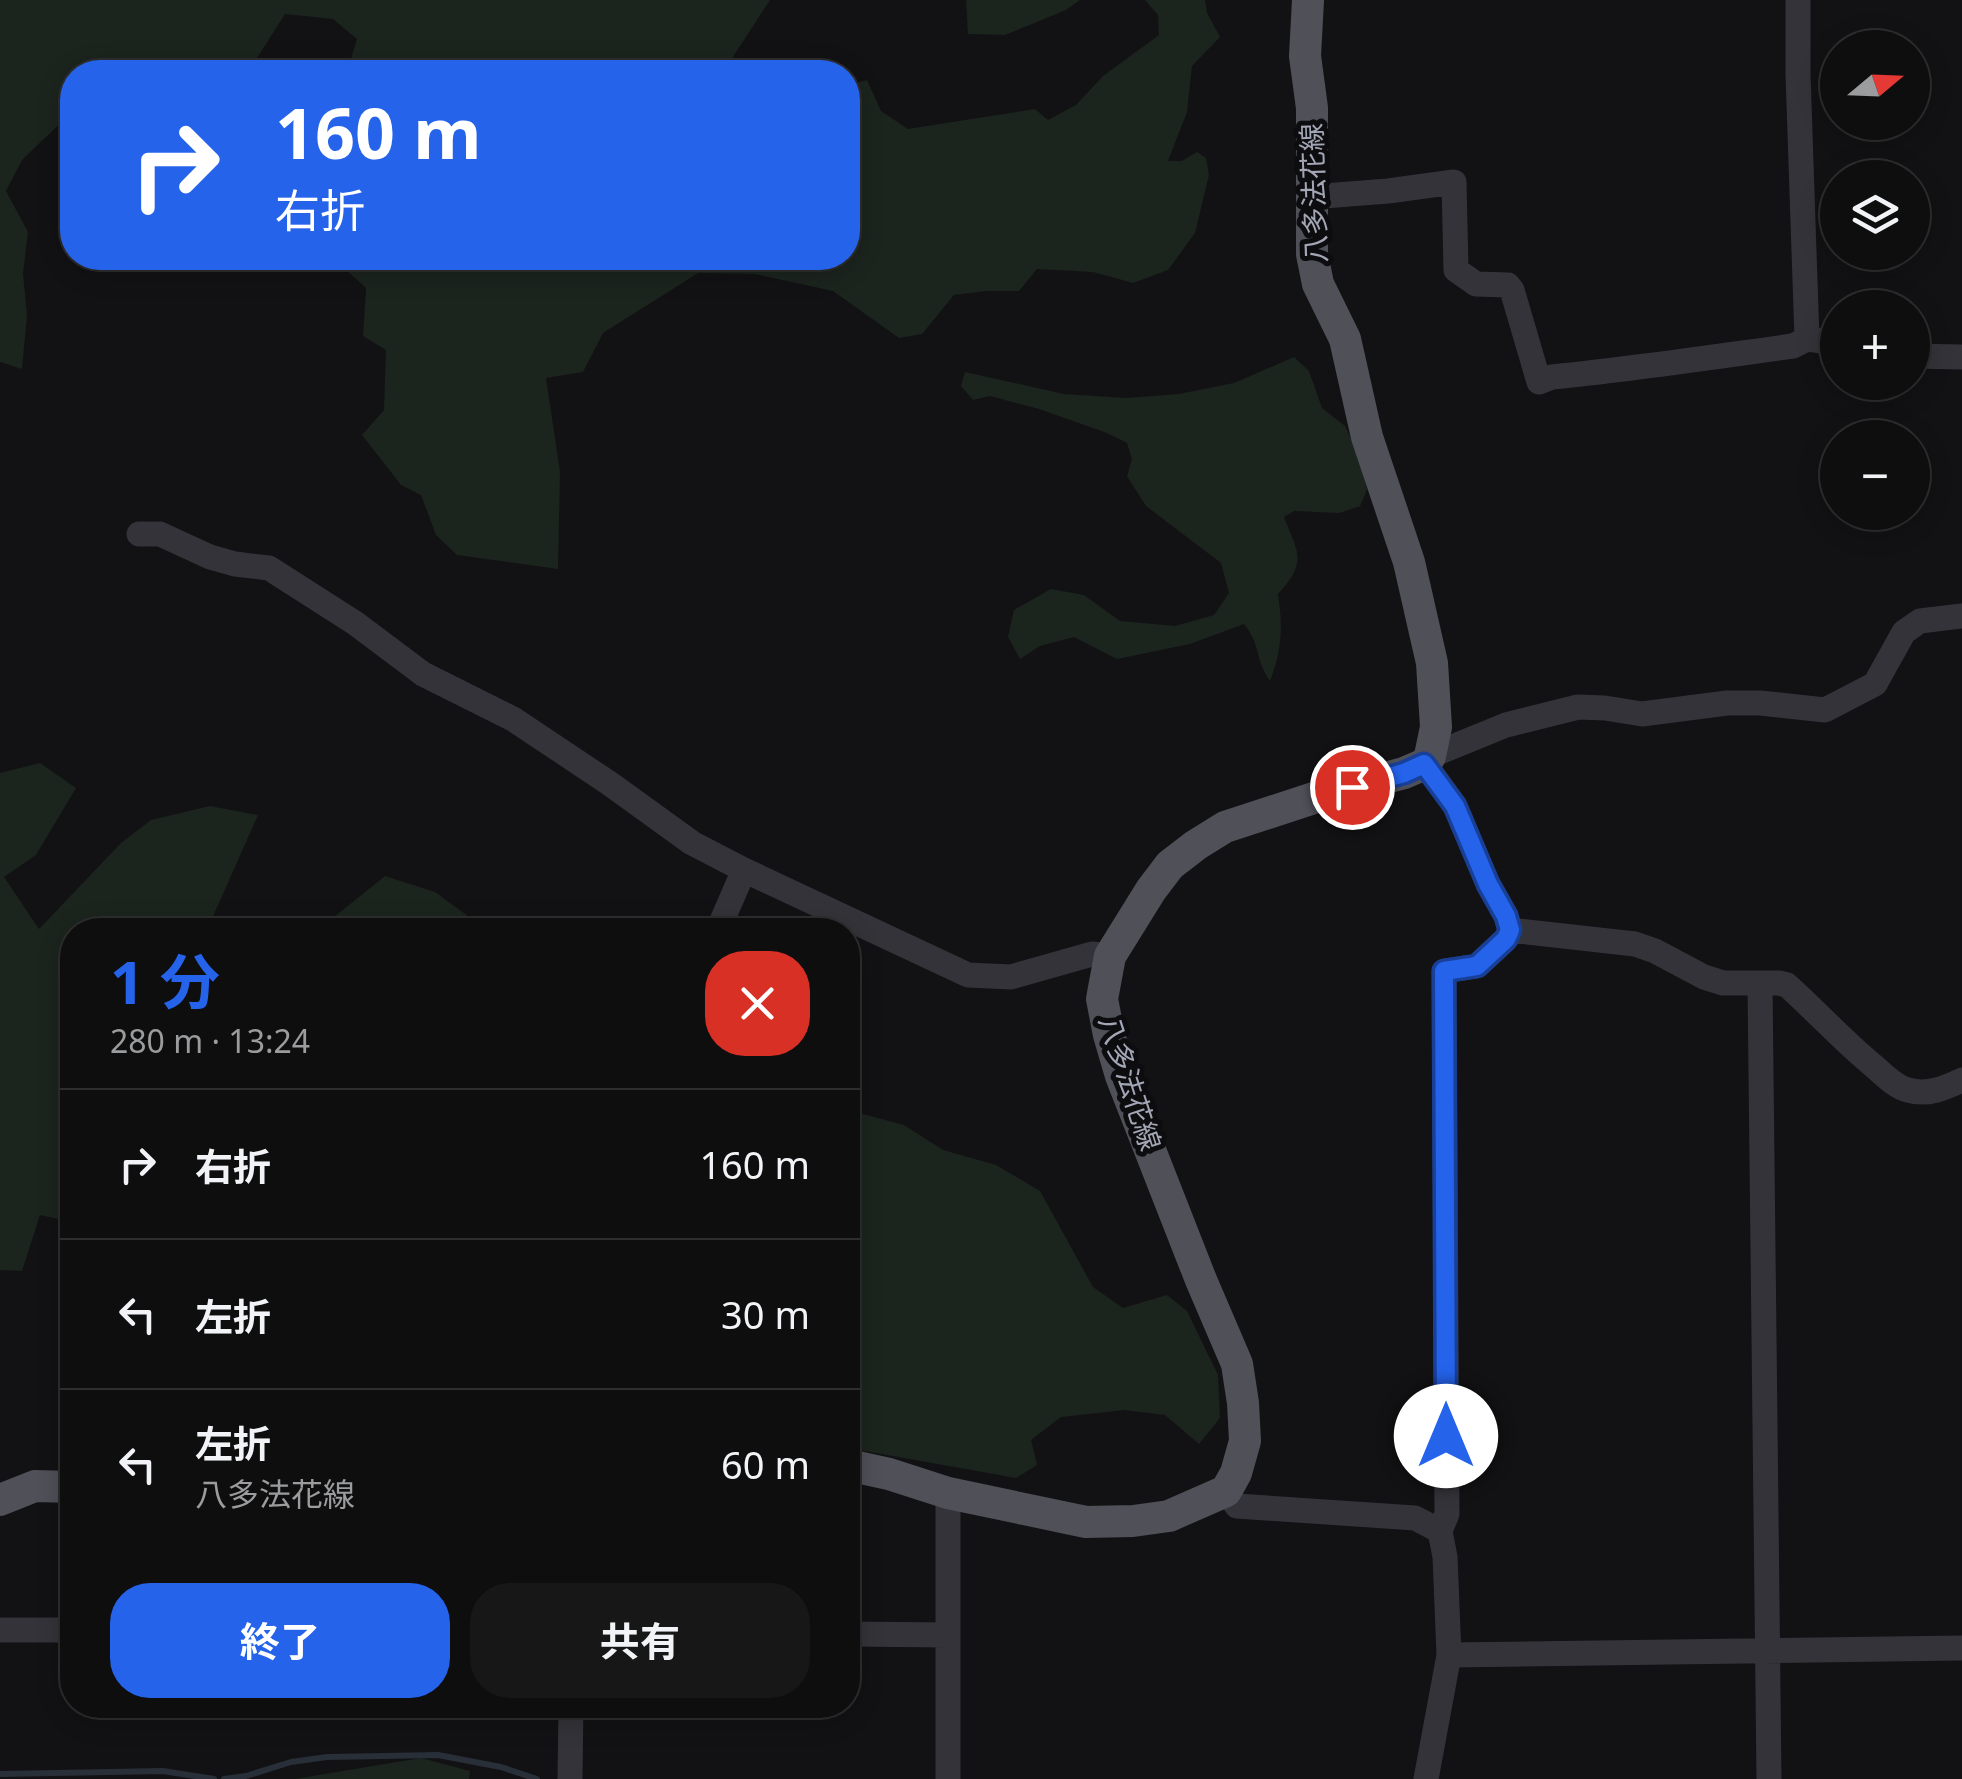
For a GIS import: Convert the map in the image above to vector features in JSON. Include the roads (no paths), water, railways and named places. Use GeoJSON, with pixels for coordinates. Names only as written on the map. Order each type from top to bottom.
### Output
{"type":"FeatureCollection","features":[{"type":"Feature","properties":{"kind":"main road","name":"八多法花線"},"geometry":{"type":"LineString","coordinates":[[1226,1491],[1245,1441],[1236,1364],[1109,1034],[1102,999],[1110,956],[1170,864],[1224,827],[1404,773],[1427,760],[1436,727],[1432,663],[1417,593],[1368,436],[1346,339],[1318,284],[1312,254],[1312,108],[1305,56],[1308,0]]}},
{"type":"Feature","properties":{"kind":"main road"},"geometry":{"type":"LineString","coordinates":[[860,1468],[948,1493],[1086,1522],[1170,1516],[1226,1491]]}},
{"type":"Feature","properties":{"kind":"main road"},"geometry":{"type":"LineString","coordinates":[[0,1500],[36,1486],[60,1486]]}},
{"type":"Feature","properties":{"kind":"street"},"geometry":{"type":"LineString","coordinates":[[1798,0],[1807,338]]}},
{"type":"Feature","properties":{"kind":"street"},"geometry":{"type":"LineString","coordinates":[[1311,198],[1454,182],[1456,270],[1476,284],[1508,285],[1512,290],[1538,382],[1793,346],[1807,338],[1820,340]]}},
{"type":"Feature","properties":{"kind":"street"},"geometry":{"type":"LineString","coordinates":[[1930,356],[1962,357]]}},
{"type":"Feature","properties":{"kind":"street"},"geometry":{"type":"LineString","coordinates":[[139,534],[160,534],[210,557],[268,568],[354,622],[423,674],[513,718],[692,843],[845,918]]}},
{"type":"Feature","properties":{"kind":"street"},"geometry":{"type":"LineString","coordinates":[[1426,1779],[1449,1655],[1445,1558],[1440,1531],[1447,1514],[1444,971],[1477,966],[1506,939],[1510,930],[1455,806],[1427,760],[1506,724],[1578,707],[1642,714],[1760,703],[1826,710],[1875,684],[1904,632],[1920,621],[1962,616]]}},
{"type":"Feature","properties":{"kind":"street"},"geometry":{"type":"LineString","coordinates":[[723,918],[744,870]]}},
{"type":"Feature","properties":{"kind":"street"},"geometry":{"type":"LineString","coordinates":[[860,925],[968,976],[1011,976],[1092,954],[1110,956]]}},
{"type":"Feature","properties":{"kind":"street"},"geometry":{"type":"LineString","coordinates":[[1510,930],[1635,944],[1723,983],[1779,983],[1787,986],[1854,1050],[1909,1091],[1942,1089],[1962,1080]]}},
{"type":"Feature","properties":{"kind":"street"},"geometry":{"type":"LineString","coordinates":[[1760,984],[1769,1779]]}},
{"type":"Feature","properties":{"kind":"street"},"geometry":{"type":"LineString","coordinates":[[1226,1491],[1237,1506],[1415,1518],[1440,1531]]}},
{"type":"Feature","properties":{"kind":"street"},"geometry":{"type":"LineString","coordinates":[[948,1493],[948,1779]]}},
{"type":"Feature","properties":{"kind":"street"},"geometry":{"type":"LineString","coordinates":[[0,1630],[60,1630]]}},
{"type":"Feature","properties":{"kind":"street"},"geometry":{"type":"LineString","coordinates":[[860,1634],[948,1635]]}},
{"type":"Feature","properties":{"kind":"street"},"geometry":{"type":"LineString","coordinates":[[1449,1655],[1962,1648]]}},
{"type":"Feature","properties":{"kind":"street"},"geometry":{"type":"LineString","coordinates":[[570,1778],[571,1718]]}},
{"type":"Feature","properties":{"kind":"waterway"},"geometry":{"type":"LineString","coordinates":[[224,1779],[327,1757],[438,1755],[501,1767],[537,1779]]}},
{"type":"Feature","properties":{"kind":"waterway"},"geometry":{"type":"LineString","coordinates":[[0,1774],[163,1771],[214,1779]]}}]}
